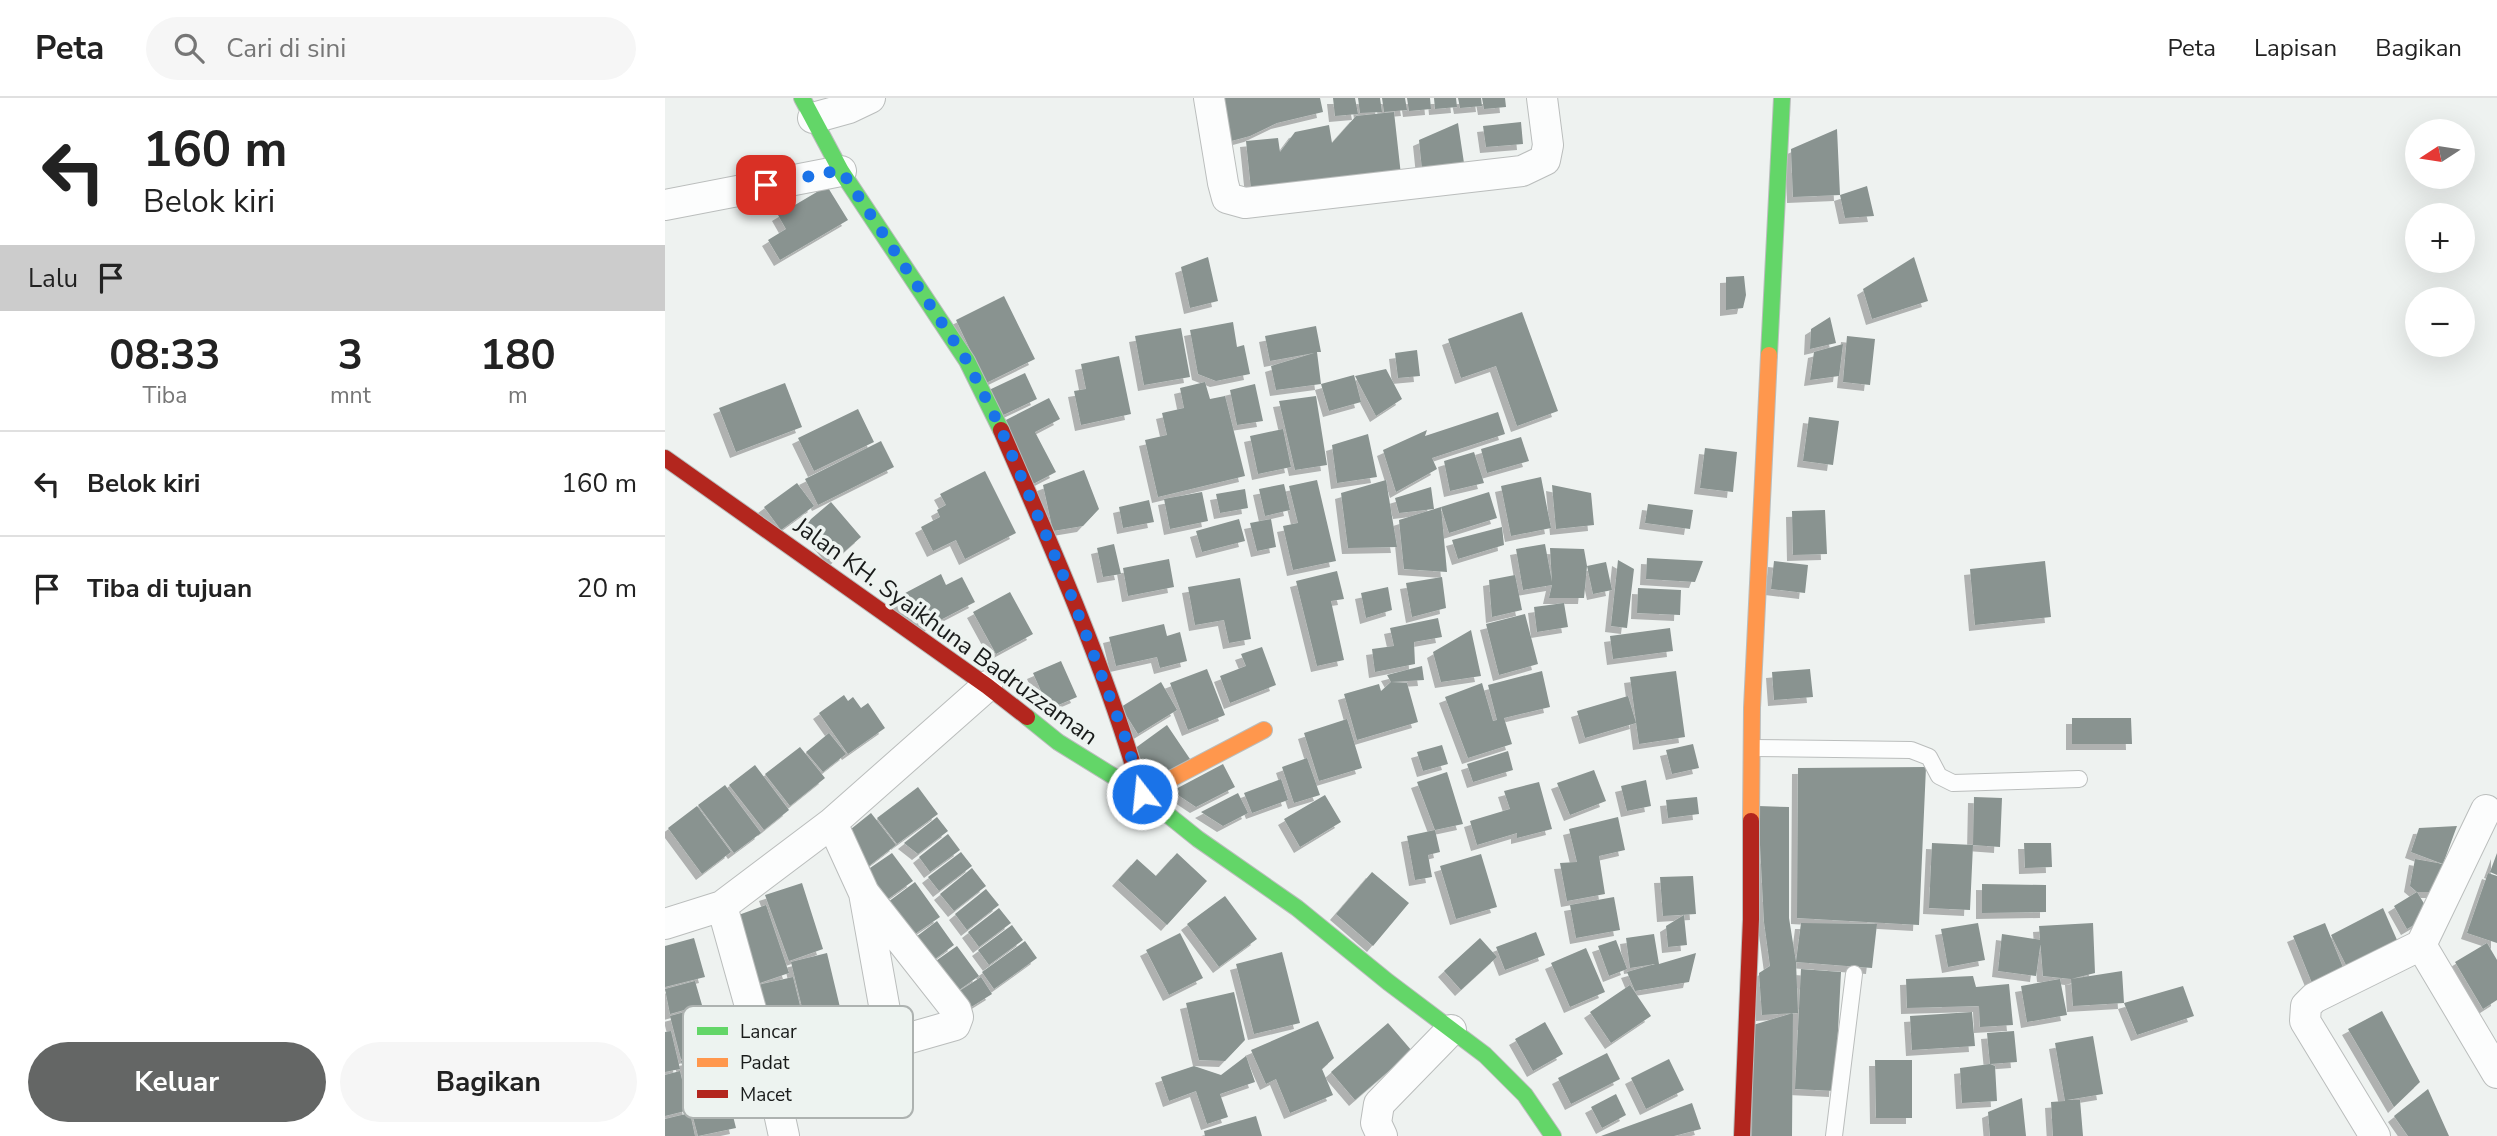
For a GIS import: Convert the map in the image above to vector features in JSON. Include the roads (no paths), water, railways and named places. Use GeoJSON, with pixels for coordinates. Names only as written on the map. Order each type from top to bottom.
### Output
{"type":"FeatureCollection","features":[{"type":"Feature","properties":{"kind":"street"},"geometry":{"type":"LineString","coordinates":[[870,98],[849,108],[808,108],[841,170],[967,361],[1000,427],[1071,595],[1125,737],[1142,794],[1263,730]]}},
{"type":"Feature","properties":{"kind":"street"},"geometry":{"type":"LineString","coordinates":[[1209,98],[1227,198],[1245,203],[1523,171],[1545,160],[1548,145],[1542,98]]}},
{"type":"Feature","properties":{"kind":"street"},"geometry":{"type":"LineString","coordinates":[[1742,1136],[1751,919],[1752,748],[1782,98]]}},
{"type":"Feature","properties":{"kind":"street"},"geometry":{"type":"LineString","coordinates":[[665,205],[841,170]]}},
{"type":"Feature","properties":{"kind":"street","name":"Jalan KH. Syaikhuna Badruzzaman"},"geometry":{"type":"LineString","coordinates":[[665,458],[987,686],[1058,742],[1142,794],[1198,839],[1297,908],[1485,1055],[1525,1095],[1553,1136]]}},
{"type":"Feature","properties":{"kind":"street"},"geometry":{"type":"LineString","coordinates":[[665,924],[722,906],[832,823],[987,686]]}},
{"type":"Feature","properties":{"kind":"street"},"geometry":{"type":"LineString","coordinates":[[2375,1136],[2305,1021],[2306,1006],[2314,998],[2421,945],[2486,810]]}},
{"type":"Feature","properties":{"kind":"street"},"geometry":{"type":"LineString","coordinates":[[832,823],[864,893],[956,1010],[958,1017],[955,1025],[913,1037]]}},
{"type":"Feature","properties":{"kind":"street"},"geometry":{"type":"LineString","coordinates":[[864,893],[884,1006]]}},
{"type":"Feature","properties":{"kind":"street"},"geometry":{"type":"LineString","coordinates":[[722,906],[749,1006]]}},
{"type":"Feature","properties":{"kind":"street"},"geometry":{"type":"LineString","coordinates":[[2421,945],[2497,1073]]}},
{"type":"Feature","properties":{"kind":"street"},"geometry":{"type":"LineString","coordinates":[[1382,1136],[1376,1123],[1379,1104],[1451,1030]]}},
{"type":"Feature","properties":{"kind":"street"},"geometry":{"type":"LineString","coordinates":[[779,1118],[784,1136]]}},
{"type":"Feature","properties":{"kind":"lane"},"geometry":{"type":"LineString","coordinates":[[1752,748],[1911,750],[1929,757],[1939,776],[1953,783],[2079,779]]}},
{"type":"Feature","properties":{"kind":"lane"},"geometry":{"type":"LineString","coordinates":[[1834,1136],[1854,974]]}}]}
